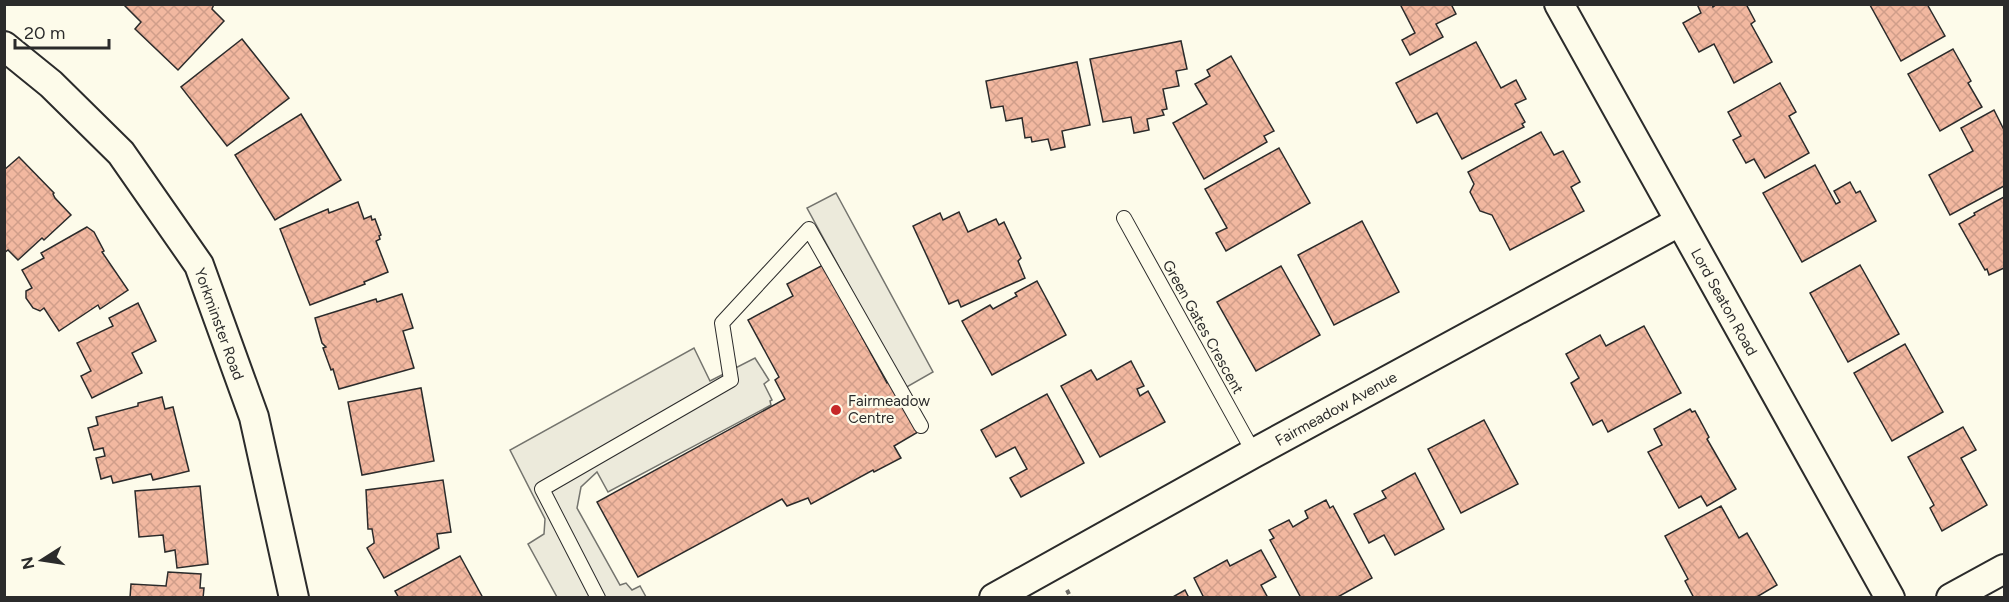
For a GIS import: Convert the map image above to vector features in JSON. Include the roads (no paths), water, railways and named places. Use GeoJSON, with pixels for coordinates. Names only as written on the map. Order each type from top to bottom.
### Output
{"type":"FeatureCollection","features":[{"type":"Feature","properties":{"kind":"street","name":"Lord Seaton Road"},"geometry":{"type":"LineString","coordinates":[[1559,4],[1890,597]]}},
{"type":"Feature","properties":{"kind":"street","name":"Yorkminster Road"},"geometry":{"type":"LineString","coordinates":[[4,46],[51,84],[121,153],[199,265],[254,417],[294,597]]}},
{"type":"Feature","properties":{"kind":"street","name":"Fairmeadow Avenue"},"geometry":{"type":"LineString","coordinates":[[993,597],[1679,222]]}},
{"type":"Feature","properties":{"kind":"street"},"geometry":{"type":"LineString","coordinates":[[1951,597],[2004,569]]}},
{"type":"Feature","properties":{"kind":"lane","name":"Green Gates Crescent"},"geometry":{"type":"LineString","coordinates":[[1124,218],[1254,453]]}},
{"type":"Feature","properties":{"kind":"lane"},"geometry":{"type":"LineString","coordinates":[[598,597],[542,489],[731,380],[722,323],[809,229],[921,426]]}},
{"type":"Feature","properties":{"kind":"place","name":"Fairmeadow Centre"},"geometry":{"type":"Point","coordinates":[836,410]}}]}
